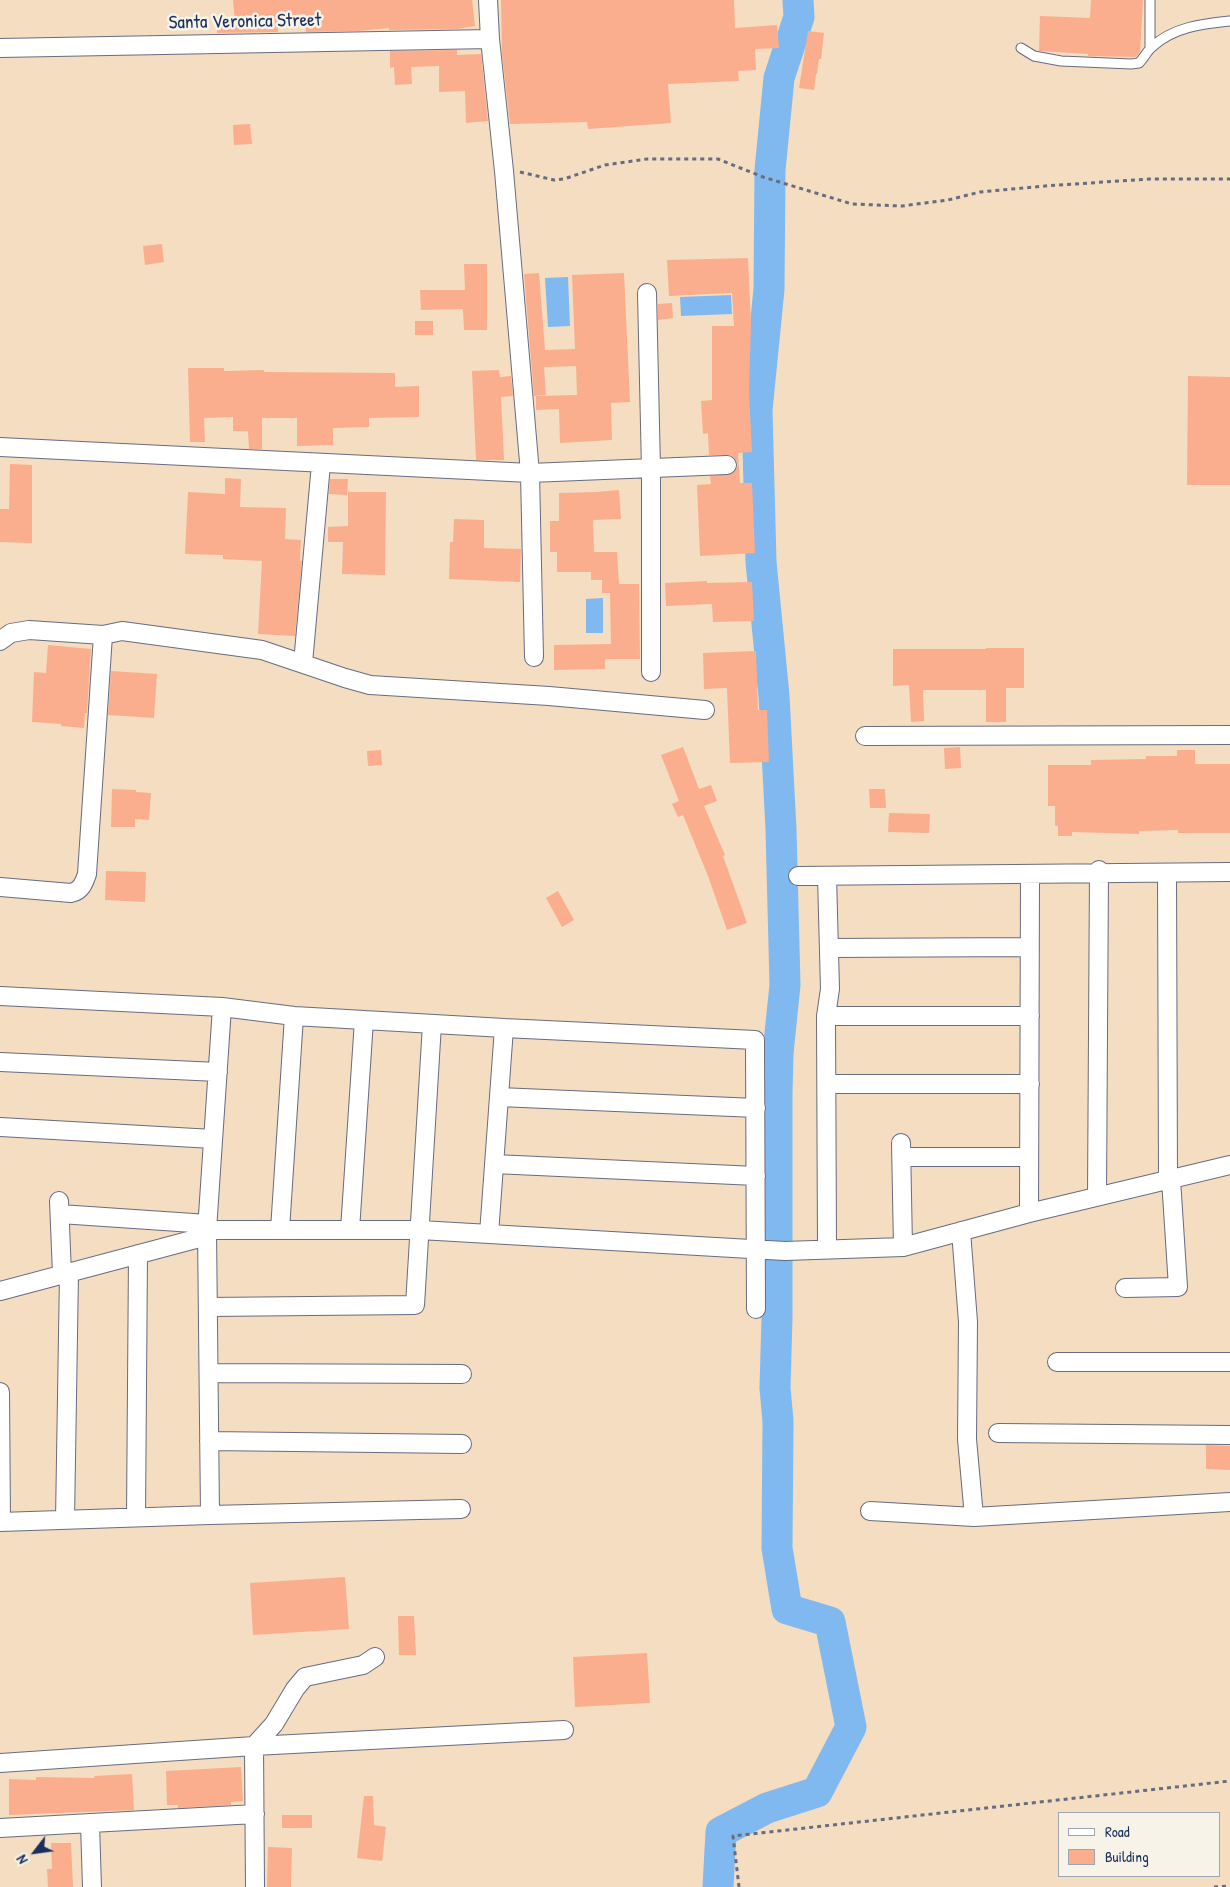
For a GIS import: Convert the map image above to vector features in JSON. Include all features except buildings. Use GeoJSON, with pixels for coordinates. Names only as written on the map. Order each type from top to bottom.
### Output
{"type":"FeatureCollection","features":[{"type":"Feature","properties":{"kind":"street"},"geometry":{"type":"LineString","coordinates":[[488,0],[530,473],[534,657]]}},
{"type":"Feature","properties":{"kind":"street","name":"Santa Veronica Street"},"geometry":{"type":"LineString","coordinates":[[0,48],[490,39]]}},
{"type":"Feature","properties":{"kind":"street"},"geometry":{"type":"LineString","coordinates":[[646,294],[651,468],[651,672]]}},
{"type":"Feature","properties":{"kind":"street"},"geometry":{"type":"LineString","coordinates":[[0,447],[530,473],[727,466]]}},
{"type":"Feature","properties":{"kind":"street"},"geometry":{"type":"LineString","coordinates":[[303,664],[321,464]]}},
{"type":"Feature","properties":{"kind":"street"},"geometry":{"type":"LineString","coordinates":[[0,640],[11,633],[29,630],[103,635],[122,631],[262,650],[370,685],[549,696],[705,710]]}},
{"type":"Feature","properties":{"kind":"street"},"geometry":{"type":"LineString","coordinates":[[0,887],[71,893],[80,890],[84,884],[87,874],[103,635]]}},
{"type":"Feature","properties":{"kind":"street"},"geometry":{"type":"LineString","coordinates":[[865,736],[1230,735]]}},
{"type":"Feature","properties":{"kind":"street"},"geometry":{"type":"LineString","coordinates":[[1097,1196],[1099,872]]}},
{"type":"Feature","properties":{"kind":"street"},"geometry":{"type":"LineString","coordinates":[[798,876],[1230,872]]}},
{"type":"Feature","properties":{"kind":"street"},"geometry":{"type":"LineString","coordinates":[[1125,1288],[1178,1287],[1170,1179],[1167,873]]}},
{"type":"Feature","properties":{"kind":"street"},"geometry":{"type":"LineString","coordinates":[[1029,1213],[1030,875]]}},
{"type":"Feature","properties":{"kind":"street"},"geometry":{"type":"LineString","coordinates":[[827,876],[830,989],[826,1016],[827,1248]]}},
{"type":"Feature","properties":{"kind":"street"},"geometry":{"type":"LineString","coordinates":[[829,948],[1030,947]]}},
{"type":"Feature","properties":{"kind":"street"},"geometry":{"type":"LineString","coordinates":[[0,996],[222,1007],[294,1016],[755,1040],[756,1176],[760,1250],[754,1294],[756,1309]]}},
{"type":"Feature","properties":{"kind":"street"},"geometry":{"type":"LineString","coordinates":[[210,1514],[207,1230],[222,1007]]}},
{"type":"Feature","properties":{"kind":"street"},"geometry":{"type":"LineString","coordinates":[[280,1230],[294,1016]]}},
{"type":"Feature","properties":{"kind":"street"},"geometry":{"type":"LineString","coordinates":[[826,1016],[1030,1016]]}},
{"type":"Feature","properties":{"kind":"street"},"geometry":{"type":"LineString","coordinates":[[350,1230],[364,1020]]}},
{"type":"Feature","properties":{"kind":"street"},"geometry":{"type":"LineString","coordinates":[[208,1307],[415,1305],[432,1024]]}},
{"type":"Feature","properties":{"kind":"street"},"geometry":{"type":"LineString","coordinates":[[489,1234],[504,1028]]}},
{"type":"Feature","properties":{"kind":"street"},"geometry":{"type":"LineString","coordinates":[[0,1062],[218,1072]]}},
{"type":"Feature","properties":{"kind":"street"},"geometry":{"type":"LineString","coordinates":[[827,1084],[1030,1084]]}},
{"type":"Feature","properties":{"kind":"street"},"geometry":{"type":"LineString","coordinates":[[499,1097],[756,1108]]}},
{"type":"Feature","properties":{"kind":"street"},"geometry":{"type":"LineString","coordinates":[[0,1127],[213,1139]]}},
{"type":"Feature","properties":{"kind":"street"},"geometry":{"type":"LineString","coordinates":[[903,1247],[902,1150],[1029,1156]]}},
{"type":"Feature","properties":{"kind":"street"},"geometry":{"type":"LineString","coordinates":[[494,1164],[756,1176]]}},
{"type":"Feature","properties":{"kind":"street"},"geometry":{"type":"LineString","coordinates":[[66,1520],[66,1274],[60,1208],[207,1230],[420,1230],[785,1251],[827,1248],[903,1247],[1029,1213],[1230,1165]]}},
{"type":"Feature","properties":{"kind":"street"},"geometry":{"type":"LineString","coordinates":[[0,1291],[138,1254],[207,1230]]}},
{"type":"Feature","properties":{"kind":"street"},"geometry":{"type":"LineString","coordinates":[[961,1231],[968,1322],[966,1438],[974,1517]]}},
{"type":"Feature","properties":{"kind":"street"},"geometry":{"type":"LineString","coordinates":[[136,1517],[138,1254]]}},
{"type":"Feature","properties":{"kind":"street"},"geometry":{"type":"LineString","coordinates":[[1057,1362],[1230,1362]]}},
{"type":"Feature","properties":{"kind":"street"},"geometry":{"type":"LineString","coordinates":[[209,1373],[462,1374]]}},
{"type":"Feature","properties":{"kind":"street"},"geometry":{"type":"LineString","coordinates":[[0,1392],[0,1522],[210,1514],[461,1509]]}},
{"type":"Feature","properties":{"kind":"street"},"geometry":{"type":"LineString","coordinates":[[998,1433],[1230,1435]]}},
{"type":"Feature","properties":{"kind":"street"},"geometry":{"type":"LineString","coordinates":[[209,1441],[462,1444]]}},
{"type":"Feature","properties":{"kind":"street"},"geometry":{"type":"LineString","coordinates":[[870,1511],[974,1517],[1230,1502]]}},
{"type":"Feature","properties":{"kind":"street"},"geometry":{"type":"LineString","coordinates":[[255,1887],[254,1746],[274,1724],[305,1677],[363,1665],[375,1657]]}},
{"type":"Feature","properties":{"kind":"street"},"geometry":{"type":"LineString","coordinates":[[0,1763],[254,1746],[564,1730]]}},
{"type":"Feature","properties":{"kind":"street"},"geometry":{"type":"LineString","coordinates":[[0,1828],[255,1814]]}},
{"type":"Feature","properties":{"kind":"street"},"geometry":{"type":"LineString","coordinates":[[90,1823],[92,1887]]}},
{"type":"Feature","properties":{"kind":"lane"},"geometry":{"type":"LineString","coordinates":[[1150,0],[1150,49]]}},
{"type":"Feature","properties":{"kind":"lane"},"geometry":{"type":"LineString","coordinates":[[1021,48],[1034,56],[1061,61],[1140,63],[1150,49],[1165,36],[1196,25],[1230,22]]}},
{"type":"Feature","properties":{"kind":"path"},"geometry":{"type":"LineString","coordinates":[[504,171],[554,180],[564,179],[606,165],[647,159],[718,159],[763,177],[852,204],[902,206],[948,200],[980,192],[1045,186],[1149,179],[1230,180]]}},
{"type":"Feature","properties":{"kind":"path"},"geometry":{"type":"LineString","coordinates":[[739,1887],[733,1836],[1230,1781]]}},
{"type":"Feature","properties":{"kind":"path"},"geometry":{"type":"LineString","coordinates":[[1214,1887],[1230,1886]]}},
{"type":"Feature","properties":{"kind":"water"},"geometry":{"type":"Polygon","coordinates":[[[568,277],[570,326],[548,327],[545,278],[568,277]]]}},
{"type":"Feature","properties":{"kind":"water"},"geometry":{"type":"Polygon","coordinates":[[[731,295],[732,314],[681,316],[680,297],[731,295]]]}},
{"type":"Feature","properties":{"kind":"water"},"geometry":{"type":"Polygon","coordinates":[[[603,598],[603,633],[586,633],[586,599],[603,598]]]}},
{"type":"Feature","properties":{"kind":"waterway"},"geometry":{"type":"LineString","coordinates":[[718,1887],[721,1832],[767,1808],[817,1792],[851,1727],[830,1622],[787,1609],[777,1548],[778,1421],[775,1388],[777,1318],[777,1093],[778,1053],[785,985],[781,829],[774,696],[761,562],[757,410],[769,289],[770,170],[779,78],[799,17],[798,0]]}}]}
